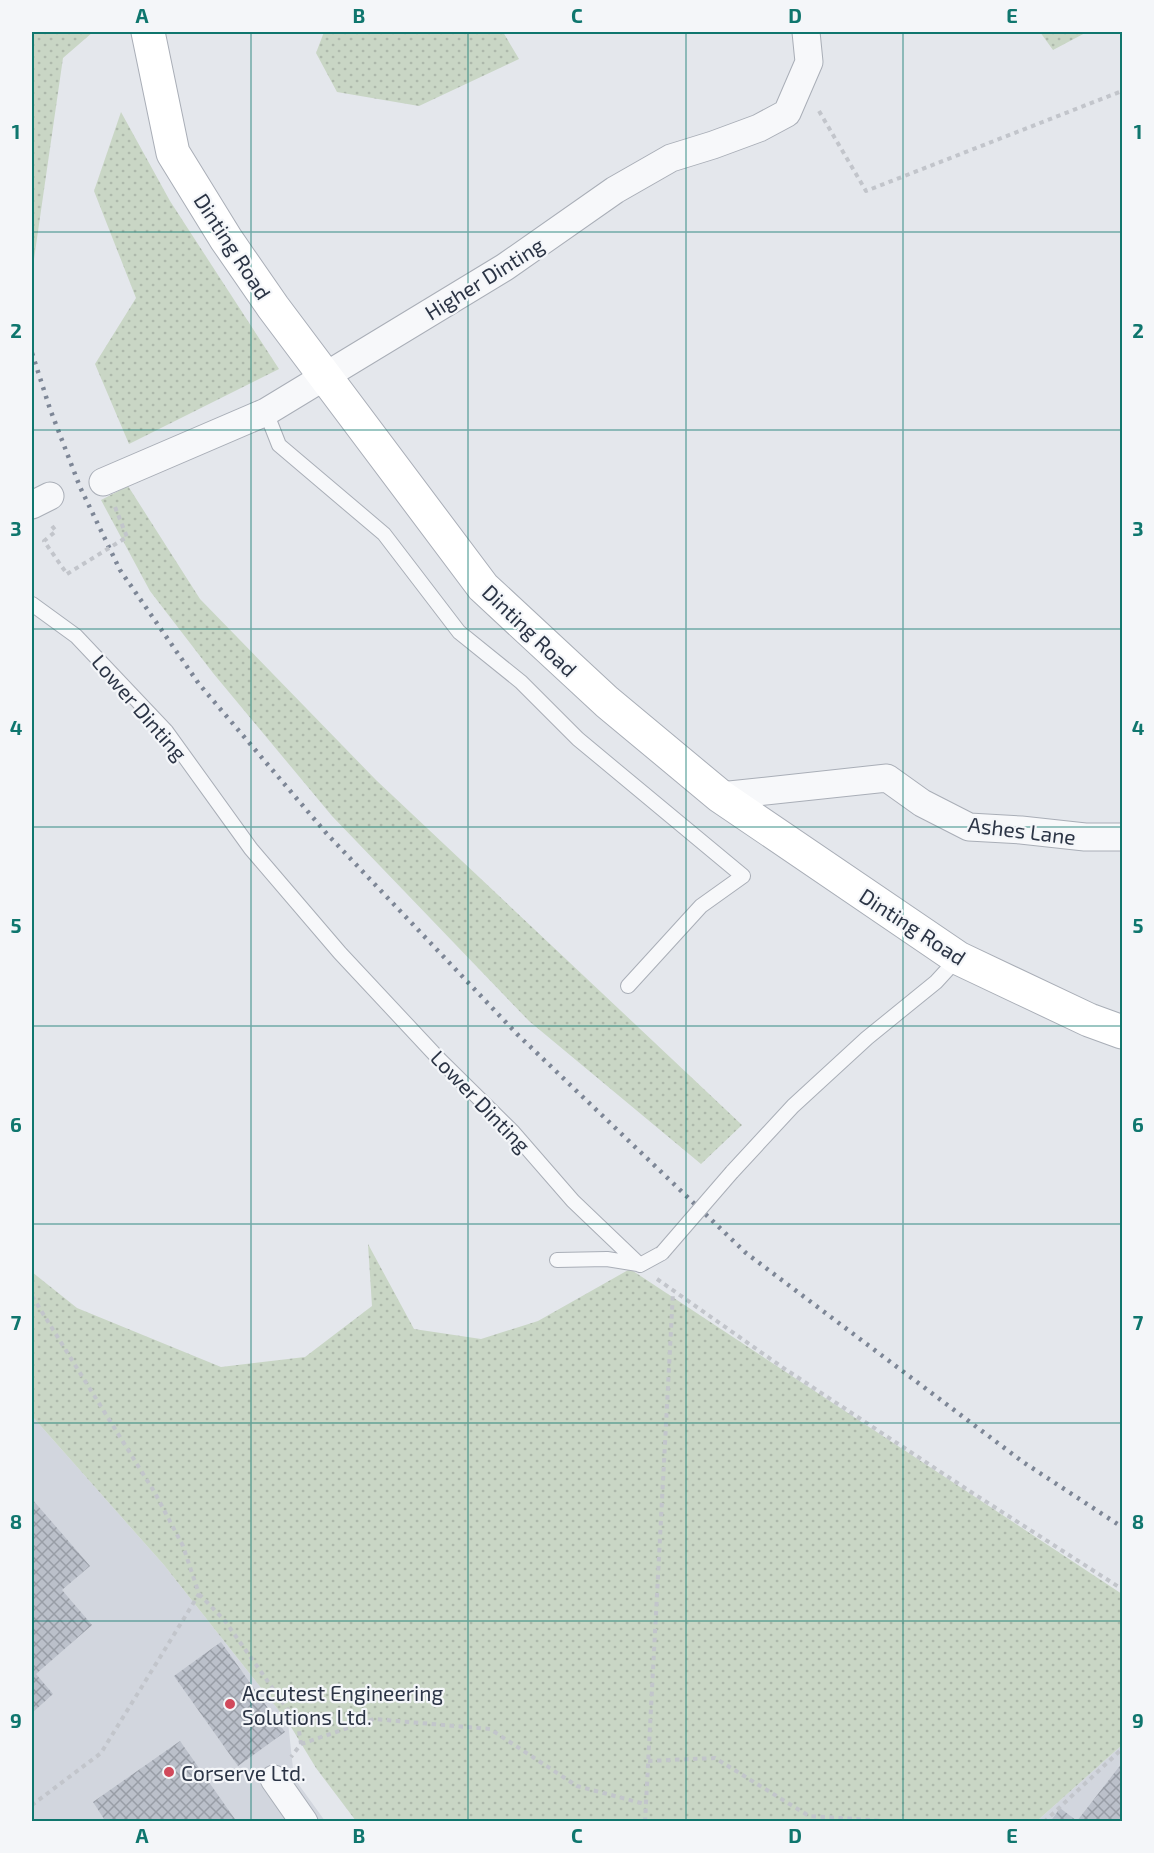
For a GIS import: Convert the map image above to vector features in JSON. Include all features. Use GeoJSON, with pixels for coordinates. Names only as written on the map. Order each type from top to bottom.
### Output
{"type":"FeatureCollection","features":[{"type":"Feature","properties":{"kind":"street","name":"Dinting Road"},"geometry":{"type":"LineString","coordinates":[[148,32],[173,153],[226,239],[324,376],[483,587],[607,702],[720,796],[958,958],[1089,1020],[1122,1032]]}},
{"type":"Feature","properties":{"kind":"street","name":"Higher Dinting"},"geometry":{"type":"LineString","coordinates":[[108,493],[266,412],[505,267],[615,190],[671,158],[759,128],[787,113],[809,62],[806,32]]}},
{"type":"Feature","properties":{"kind":"street","name":"Ashes Lane"},"geometry":{"type":"LineString","coordinates":[[720,796],[887,778],[922,803],[969,827],[1085,837],[1122,837]]}},
{"type":"Feature","properties":{"kind":"street"},"geometry":{"type":"LineString","coordinates":[[274,1779],[304,1821]]}},
{"type":"Feature","properties":{"kind":"lane"},"geometry":{"type":"LineString","coordinates":[[266,412],[279,445],[384,534],[459,632],[521,681],[578,739],[742,876],[701,906],[628,986]]}},
{"type":"Feature","properties":{"kind":"lane","name":"Lower Dinting"},"geometry":{"type":"LineString","coordinates":[[32,604],[76,636],[166,731],[251,849],[340,953],[440,1060],[513,1132],[573,1201],[640,1265]]}},
{"type":"Feature","properties":{"kind":"lane"},"geometry":{"type":"LineString","coordinates":[[557,1260],[607,1259],[640,1265],[662,1253],[793,1106],[867,1038],[936,982],[958,958]]}},
{"type":"Feature","properties":{"kind":"path"},"geometry":{"type":"LineString","coordinates":[[802,82],[866,191],[1122,91]]}},
{"type":"Feature","properties":{"kind":"path"},"geometry":{"type":"LineString","coordinates":[[56,531],[44,542],[67,573],[127,537],[108,493]]}},
{"type":"Feature","properties":{"kind":"path"},"geometry":{"type":"LineString","coordinates":[[640,1265],[673,1291],[782,1367],[1122,1589]]}},
{"type":"Feature","properties":{"kind":"path"},"geometry":{"type":"LineString","coordinates":[[645,1821],[673,1291]]}},
{"type":"Feature","properties":{"kind":"path"},"geometry":{"type":"LineString","coordinates":[[32,1296],[155,1493],[183,1546],[199,1594],[225,1621],[298,1724],[301,1744]]}},
{"type":"Feature","properties":{"kind":"path"},"geometry":{"type":"LineString","coordinates":[[32,1806],[101,1753],[199,1594]]}},
{"type":"Feature","properties":{"kind":"path"},"geometry":{"type":"LineString","coordinates":[[274,1779],[301,1744],[374,1719],[490,1729],[578,1786],[645,1804]]}},
{"type":"Feature","properties":{"kind":"path"},"geometry":{"type":"LineString","coordinates":[[1044,1821],[1122,1749]]}},
{"type":"Feature","properties":{"kind":"path"},"geometry":{"type":"LineString","coordinates":[[648,1761],[715,1758],[809,1816],[899,1821]]}},
{"type":"Feature","properties":{"kind":"shaded area"},"geometry":{"type":"Polygon","coordinates":[[[32,1416],[164,1565],[288,1722],[294,1778],[325,1821],[32,1821],[32,1416]]]}},
{"type":"Feature","properties":{"kind":"shaded area"},"geometry":{"type":"Polygon","coordinates":[[[1122,1745],[1122,1821],[1037,1821],[1122,1745]]]}},
{"type":"Feature","properties":{"kind":"green space"},"geometry":{"type":"Polygon","coordinates":[[[32,32],[93,32],[63,58],[33,266],[32,32]]]}},
{"type":"Feature","properties":{"kind":"green space"},"geometry":{"type":"Polygon","coordinates":[[[324,32],[503,32],[519,59],[419,106],[337,92],[316,53],[324,32]]]}},
{"type":"Feature","properties":{"kind":"green space"},"geometry":{"type":"Polygon","coordinates":[[[1040,32],[1087,32],[1053,50],[1040,32]]]}},
{"type":"Feature","properties":{"kind":"green space"},"geometry":{"type":"Polygon","coordinates":[[[121,112],[170,201],[279,369],[129,444],[95,364],[136,298],[94,191],[121,112]]]}},
{"type":"Feature","properties":{"kind":"green space"},"geometry":{"type":"Polygon","coordinates":[[[128,486],[200,599],[376,780],[742,1125],[701,1164],[529,1021],[332,816],[213,673],[150,591],[101,500],[128,486]]]}},
{"type":"Feature","properties":{"kind":"green space"},"geometry":{"type":"Polygon","coordinates":[[[368,1244],[414,1329],[481,1339],[538,1321],[630,1269],[1122,1594],[1122,1745],[1037,1821],[356,1821],[316,1768],[288,1722],[164,1565],[32,1416],[32,1272],[77,1308],[221,1367],[305,1357],[372,1306],[368,1244]]]}},
{"type":"Feature","properties":{"kind":"building"},"geometry":{"type":"Polygon","coordinates":[[[32,1499],[90,1566],[62,1590],[92,1625],[36,1674],[53,1694],[32,1713],[32,1499]]]}},
{"type":"Feature","properties":{"kind":"building","name":"Accutest Engineering Solutions Ltd."},"geometry":{"type":"Polygon","coordinates":[[[221,1642],[285,1732],[238,1766],[174,1676],[221,1642]]]}},
{"type":"Feature","properties":{"kind":"building","name":"Corserve Ltd."},"geometry":{"type":"Polygon","coordinates":[[[180,1741],[237,1822],[106,1822],[93,1802],[180,1741]]]}},
{"type":"Feature","properties":{"kind":"building"},"geometry":{"type":"Polygon","coordinates":[[[1122,1763],[1122,1822],[1050,1822],[1060,1808],[1077,1821],[1122,1763]]]}},
{"type":"Feature","properties":{"kind":"railway"},"geometry":{"type":"LineString","coordinates":[[32,353],[50,409],[80,487],[120,570],[199,684],[327,834],[517,1034],[746,1253],[1023,1462],[1122,1527]]}},
{"type":"Feature","properties":{"kind":"place","name":"Accutest Engineering Solutions Ltd."},"geometry":{"type":"Point","coordinates":[230,1704]}},
{"type":"Feature","properties":{"kind":"place","name":"Corserve Ltd."},"geometry":{"type":"Point","coordinates":[169,1772]}}]}
